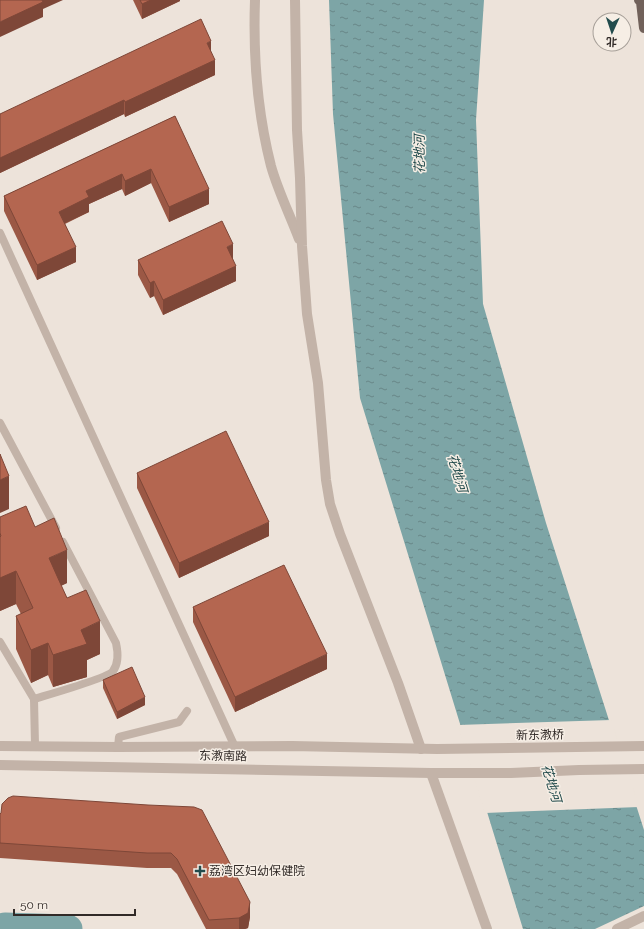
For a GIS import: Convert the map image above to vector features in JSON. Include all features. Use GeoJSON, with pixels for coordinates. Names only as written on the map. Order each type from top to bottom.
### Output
{"type":"FeatureCollection","features":[{"type":"Feature","properties":{"kind":"main road"},"geometry":{"type":"LineString","coordinates":[[639,0],[644,28]]}},
{"type":"Feature","properties":{"kind":"street"},"geometry":{"type":"LineString","coordinates":[[255,0],[255,67],[261,124],[271,167],[302,246]]}},
{"type":"Feature","properties":{"kind":"street"},"geometry":{"type":"LineString","coordinates":[[295,0],[297,130],[302,246],[307,314],[318,383],[323,454],[330,504],[421,748]]}},
{"type":"Feature","properties":{"kind":"street","name":"东漖南路"},"geometry":{"type":"LineString","coordinates":[[0,746],[292,746],[437,749]]}},
{"type":"Feature","properties":{"kind":"street","name":"新东漖桥"},"geometry":{"type":"LineString","coordinates":[[437,749],[644,746]]}},
{"type":"Feature","properties":{"kind":"street","name":"东漖南路"},"geometry":{"type":"LineString","coordinates":[[0,765],[431,773],[511,773],[644,769]]}},
{"type":"Feature","properties":{"kind":"street"},"geometry":{"type":"LineString","coordinates":[[431,773],[487,929]]}},
{"type":"Feature","properties":{"kind":"street"},"geometry":{"type":"LineString","coordinates":[[617,929],[644,916]]}},
{"type":"Feature","properties":{"kind":"lane"},"geometry":{"type":"LineString","coordinates":[[0,233],[235,746]]}},
{"type":"Feature","properties":{"kind":"lane"},"geometry":{"type":"LineString","coordinates":[[0,423],[116,644],[118,652],[116,666],[112,673],[93,681],[34,699]]}},
{"type":"Feature","properties":{"kind":"lane"},"geometry":{"type":"LineString","coordinates":[[0,642],[34,699],[35,745]]}},
{"type":"Feature","properties":{"kind":"lane"},"geometry":{"type":"LineString","coordinates":[[118,747],[119,737],[179,722],[187,711]]}},
{"type":"Feature","properties":{"kind":"water","name":"花地河"},"geometry":{"type":"Polygon","coordinates":[[[329,0],[484,0],[476,120],[483,304],[546,523],[644,830],[644,929],[523,929],[360,398],[333,114],[329,0]]]}},
{"type":"Feature","properties":{"kind":"pier"},"geometry":{"type":"Polygon","coordinates":[[[611,720],[639,807],[485,813],[458,725],[611,720]]]}},
{"type":"Feature","properties":{"kind":"pier"},"geometry":{"type":"Polygon","coordinates":[[[644,906],[644,929],[595,929],[644,906]]]}},
{"type":"Feature","properties":{"kind":"building"},"geometry":{"type":"Polygon","coordinates":[[[0,0],[42,0],[43,2],[0,22],[0,0]]]}},
{"type":"Feature","properties":{"kind":"building"},"geometry":{"type":"Polygon","coordinates":[[[140,0],[151,0],[142,4],[140,0]]]}},
{"type":"Feature","properties":{"kind":"building"},"geometry":{"type":"Polygon","coordinates":[[[201,19],[211,41],[207,43],[215,60],[125,102],[124,100],[0,158],[0,114],[201,19]]]}},
{"type":"Feature","properties":{"kind":"building"},"geometry":{"type":"Polygon","coordinates":[[[175,116],[209,189],[169,207],[151,169],[125,181],[122,174],[86,191],[89,197],[59,212],[76,247],[37,265],[4,196],[175,116]]]}},
{"type":"Feature","properties":{"kind":"building"},"geometry":{"type":"Polygon","coordinates":[[[222,221],[233,244],[227,247],[236,266],[163,300],[154,281],[150,283],[138,260],[222,221]]]}},
{"type":"Feature","properties":{"kind":"building"},"geometry":{"type":"Polygon","coordinates":[[[226,431],[269,522],[179,563],[137,473],[226,431]]]}},
{"type":"Feature","properties":{"kind":"building"},"geometry":{"type":"Polygon","coordinates":[[[0,454],[9,476],[0,480],[0,454]]]}},
{"type":"Feature","properties":{"kind":"building"},"geometry":{"type":"Polygon","coordinates":[[[26,506],[35,527],[54,518],[67,550],[49,558],[57,576],[67,598],[86,590],[100,621],[81,630],[87,644],[53,655],[48,643],[31,650],[16,616],[33,608],[16,571],[0,578],[0,517],[26,506]]]}},
{"type":"Feature","properties":{"kind":"building"},"geometry":{"type":"Polygon","coordinates":[[[284,565],[327,654],[235,697],[193,607],[284,565]]]}},
{"type":"Feature","properties":{"kind":"building"},"geometry":{"type":"Polygon","coordinates":[[[132,667],[145,697],[117,712],[103,680],[132,667]]]}},
{"type":"Feature","properties":{"kind":"building","name":"荔湾区妇幼保健院"},"geometry":{"type":"Polygon","coordinates":[[[13,796],[194,807],[202,810],[250,902],[248,913],[239,918],[209,920],[177,859],[171,853],[147,853],[0,843],[0,814],[2,804],[8,798],[13,796]]]}},
{"type":"Feature","properties":{"kind":"waterway"},"geometry":{"type":"LineString","coordinates":[[0,928],[68,929]]}},
{"type":"Feature","properties":{"kind":"place","name":"荔湾区妇幼保健院"},"geometry":{"type":"Point","coordinates":[200,871]}}]}
